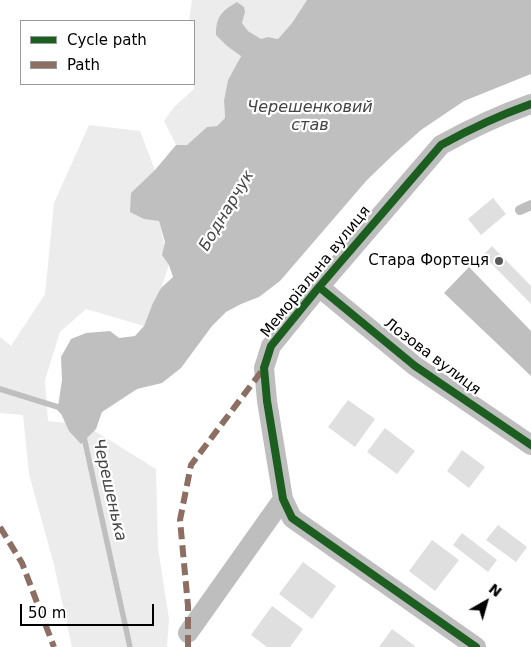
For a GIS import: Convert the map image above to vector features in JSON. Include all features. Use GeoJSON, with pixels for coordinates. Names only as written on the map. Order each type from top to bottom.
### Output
{"type":"FeatureCollection","features":[{"type":"Feature","properties":{"kind":"street","name":"Меморіальна вулиця"},"geometry":{"type":"LineString","coordinates":[[476,647],[292,518],[283,499],[267,401],[264,368],[271,346],[441,145],[506,112],[531,104]]}},
{"type":"Feature","properties":{"kind":"street","name":"Лозова вулиця"},"geometry":{"type":"LineString","coordinates":[[319,287],[416,366],[531,445]]}},
{"type":"Feature","properties":{"kind":"street"},"geometry":{"type":"LineString","coordinates":[[188,633],[283,499]]}},
{"type":"Feature","properties":{"kind":"lane"},"geometry":{"type":"LineString","coordinates":[[520,210],[531,205]]}},
{"type":"Feature","properties":{"kind":"shaded area"},"geometry":{"type":"Polygon","coordinates":[[[192,0],[307,0],[292,23],[278,39],[268,37],[261,39],[248,31],[241,23],[245,12],[227,46],[241,55],[228,80],[224,100],[225,118],[217,126],[207,127],[187,145],[176,145],[164,121],[174,107],[194,89],[195,85],[195,20],[189,20],[192,0]]]}},
{"type":"Feature","properties":{"kind":"shaded area"},"geometry":{"type":"Polygon","coordinates":[[[89,125],[140,131],[155,170],[159,221],[169,265],[144,326],[86,309],[60,332],[45,380],[48,421],[85,425],[156,469],[158,548],[169,619],[167,647],[72,647],[54,565],[29,474],[23,415],[0,413],[0,337],[11,346],[45,294],[54,203],[89,125]]]}},
{"type":"Feature","properties":{"kind":"water","name":"Черешенковий став"},"geometry":{"type":"Polygon","coordinates":[[[307,0],[531,0],[531,74],[464,101],[421,130],[367,180],[280,281],[259,297],[226,312],[212,326],[181,368],[162,383],[137,389],[102,412],[96,429],[81,444],[69,431],[58,407],[62,380],[61,357],[71,339],[86,333],[110,331],[119,338],[135,336],[144,326],[161,288],[173,277],[169,265],[162,255],[165,242],[159,221],[144,219],[130,212],[131,193],[155,170],[176,145],[187,145],[207,127],[217,126],[225,118],[224,100],[228,80],[241,56],[216,35],[217,23],[221,15],[227,8],[237,2],[244,7],[245,12],[242,23],[248,31],[261,39],[268,37],[278,39],[292,23],[307,0]]]}},
{"type":"Feature","properties":{"kind":"water"},"geometry":{"type":"Polygon","coordinates":[[[469,267],[531,331],[531,376],[444,293],[469,267]]]}},
{"type":"Feature","properties":{"kind":"building"},"geometry":{"type":"Polygon","coordinates":[[[493,198],[506,214],[481,235],[468,219],[493,198]]]}},
{"type":"Feature","properties":{"kind":"building"},"geometry":{"type":"Polygon","coordinates":[[[492,246],[531,286],[531,304],[483,255],[492,246]]]}},
{"type":"Feature","properties":{"kind":"building"},"geometry":{"type":"Polygon","coordinates":[[[348,400],[375,419],[355,447],[328,427],[348,400]]]}},
{"type":"Feature","properties":{"kind":"building"},"geometry":{"type":"Polygon","coordinates":[[[385,428],[415,451],[397,474],[367,452],[385,428]]]}},
{"type":"Feature","properties":{"kind":"building"},"geometry":{"type":"Polygon","coordinates":[[[462,450],[485,467],[469,488],[447,471],[462,450]]]}},
{"type":"Feature","properties":{"kind":"building"},"geometry":{"type":"Polygon","coordinates":[[[498,525],[527,547],[516,562],[486,540],[498,525]]]}},
{"type":"Feature","properties":{"kind":"building"},"geometry":{"type":"Polygon","coordinates":[[[462,533],[497,560],[488,572],[453,545],[462,533]]]}},
{"type":"Feature","properties":{"kind":"building"},"geometry":{"type":"Polygon","coordinates":[[[432,540],[459,560],[435,591],[409,571],[432,540]]]}},
{"type":"Feature","properties":{"kind":"building"},"geometry":{"type":"Polygon","coordinates":[[[303,562],[336,586],[312,619],[279,594],[303,562]]]}},
{"type":"Feature","properties":{"kind":"building"},"geometry":{"type":"Polygon","coordinates":[[[272,606],[303,629],[290,647],[267,647],[251,635],[272,606]]]}},
{"type":"Feature","properties":{"kind":"building"},"geometry":{"type":"Polygon","coordinates":[[[392,629],[415,646],[379,647],[392,629]]]}},
{"type":"Feature","properties":{"kind":"waterway","name":"Черешенька"},"geometry":{"type":"LineString","coordinates":[[0,389],[58,407],[63,412]]}},
{"type":"Feature","properties":{"kind":"waterway","name":"Черешенька"},"geometry":{"type":"LineString","coordinates":[[82,434],[130,647]]}},
{"type":"Feature","properties":{"kind":"marked path"},"geometry":{"type":"LineString","coordinates":[[188,647],[188,606],[180,520],[191,465],[264,368]]}},
{"type":"Feature","properties":{"kind":"marked path"},"geometry":{"type":"LineString","coordinates":[[0,527],[22,563],[54,647]]}},
{"type":"Feature","properties":{"kind":"cycle path"},"geometry":{"type":"LineString","coordinates":[[476,647],[292,518],[283,499],[267,401],[264,368],[271,346],[441,145],[463,133],[531,104]]}},
{"type":"Feature","properties":{"kind":"cycle path"},"geometry":{"type":"LineString","coordinates":[[319,287],[415,366],[531,445]]}},
{"type":"Feature","properties":{"kind":"place","name":"Стара Фортеця"},"geometry":{"type":"Point","coordinates":[499,261]}},
{"type":"Feature","properties":{"kind":"water label","name":"Боднарчук"},"geometry":{"type":"Point","coordinates":[227,211]}}]}
